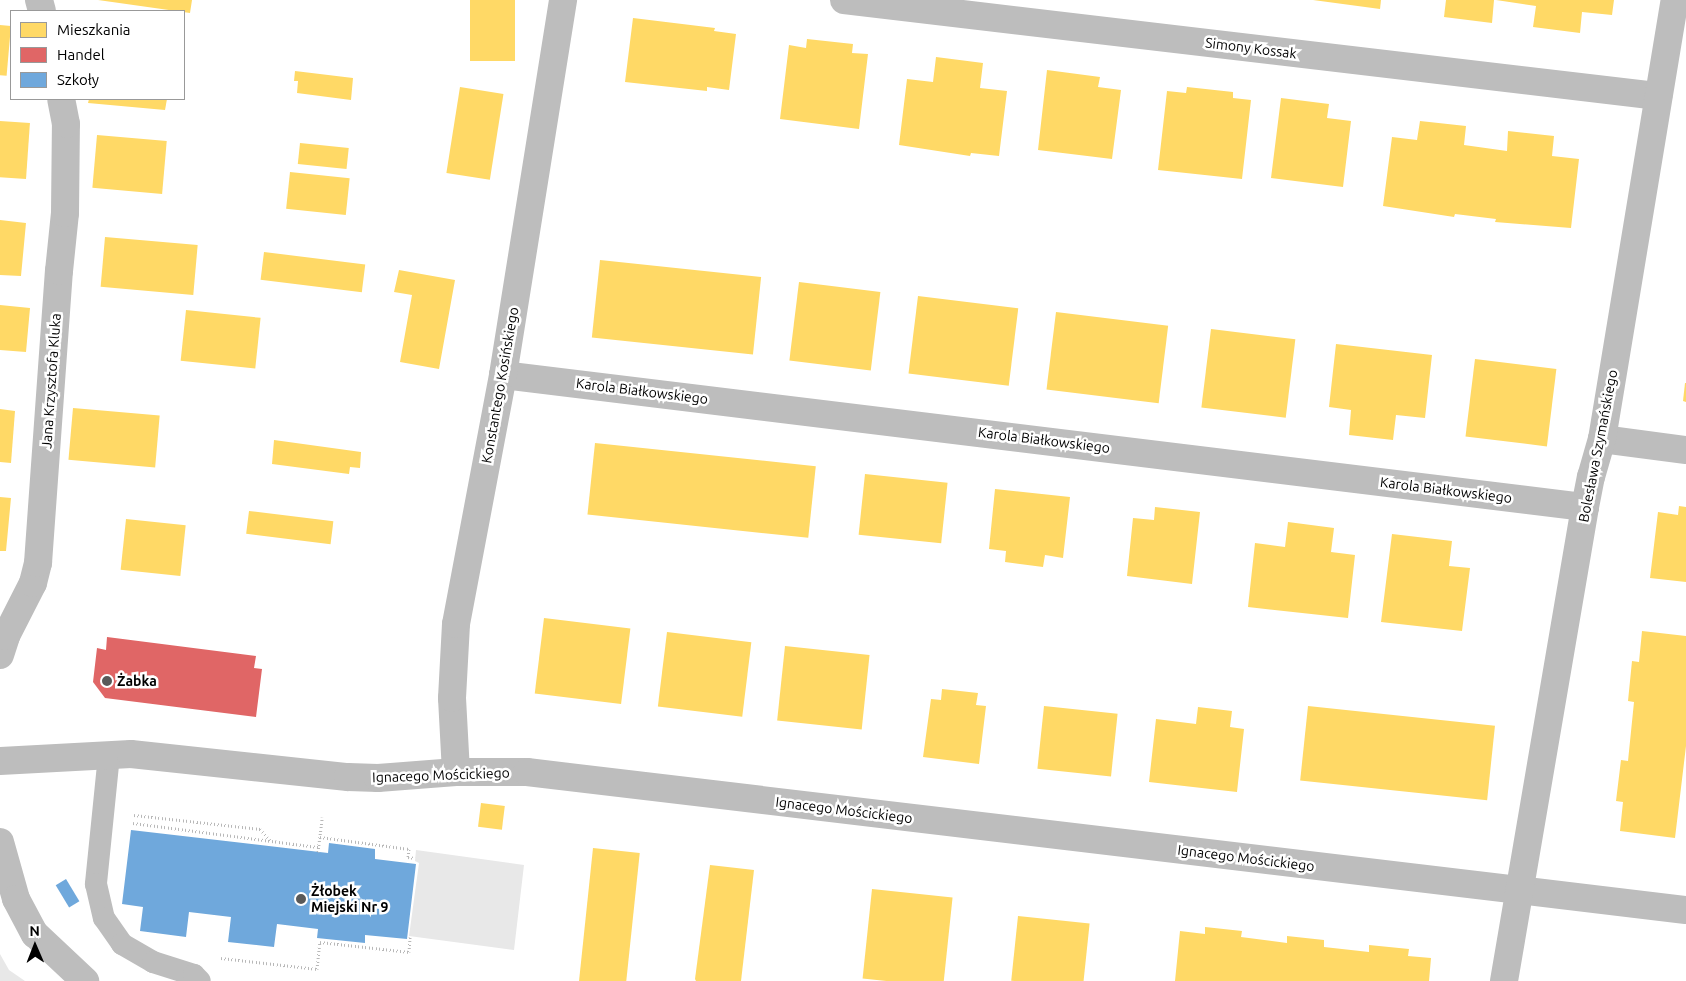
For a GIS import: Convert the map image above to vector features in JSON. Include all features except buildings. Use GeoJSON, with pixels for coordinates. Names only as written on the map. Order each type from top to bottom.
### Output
{"type":"FeatureCollection","features":[{"type":"Feature","properties":{"kind":"street","name":"Konstantego Kosińskiego"},"geometry":{"type":"LineString","coordinates":[[456,772],[452,681],[456,624],[503,374],[563,0]]}},
{"type":"Feature","properties":{"kind":"street","name":"Simony Kossak"},"geometry":{"type":"LineString","coordinates":[[844,0],[1658,96]]}},
{"type":"Feature","properties":{"kind":"street","name":"Bolesława Szymańskiego"},"geometry":{"type":"LineString","coordinates":[[1504,981],[1585,507],[1602,438],[1675,0]]}},
{"type":"Feature","properties":{"kind":"street","name":"Jana Krzysztofa Kluka"},"geometry":{"type":"LineString","coordinates":[[0,655],[10,628],[33,583],[38,563],[59,271],[65,213],[66,124],[61,100]]}},
{"type":"Feature","properties":{"kind":"street","name":"Karola Białkowskiego"},"geometry":{"type":"LineString","coordinates":[[503,374],[1585,507]]}},
{"type":"Feature","properties":{"kind":"street"},"geometry":{"type":"LineString","coordinates":[[1602,438],[1686,450]]}},
{"type":"Feature","properties":{"kind":"street","name":"Ignacego Mościckiego"},"geometry":{"type":"LineString","coordinates":[[0,761],[131,754],[363,778],[456,772],[527,772],[1686,910]]}},
{"type":"Feature","properties":{"kind":"street"},"geometry":{"type":"LineString","coordinates":[[0,842],[16,900],[35,934],[86,981]]}},
{"type":"Feature","properties":{"kind":"lane"},"geometry":{"type":"LineString","coordinates":[[109,755],[96,884],[104,918],[122,944],[153,962],[194,975],[200,981]]}},
{"type":"Feature","properties":{"kind":"path"},"geometry":{"type":"LineString","coordinates":[[131,814],[260,829],[270,840]]}},
{"type":"Feature","properties":{"kind":"path"},"geometry":{"type":"LineString","coordinates":[[318,852],[322,817]]}},
{"type":"Feature","properties":{"kind":"path"},"geometry":{"type":"LineString","coordinates":[[132,823],[319,847]]}},
{"type":"Feature","properties":{"kind":"path"},"geometry":{"type":"LineString","coordinates":[[320,838],[409,850],[408,857],[415,858]]}},
{"type":"Feature","properties":{"kind":"path"},"geometry":{"type":"LineString","coordinates":[[213,957],[317,969],[320,942],[409,952],[410,937]]}},
{"type":"Feature","properties":{"kind":"shaded area"},"geometry":{"type":"Polygon","coordinates":[[[416,850],[524,865],[514,950],[409,936],[419,863],[415,861],[416,850]]]}},
{"type":"Feature","properties":{"kind":"shaded area"},"geometry":{"type":"Polygon","coordinates":[[[0,954],[9,970],[25,981],[0,981],[0,954]]]}},
{"type":"Feature","properties":{"kind":"place","name":"Żabka"},"geometry":{"type":"Point","coordinates":[107,681]}},
{"type":"Feature","properties":{"kind":"place","name":"Żłobek Miejski Nr 9"},"geometry":{"type":"Point","coordinates":[301,899]}}]}
